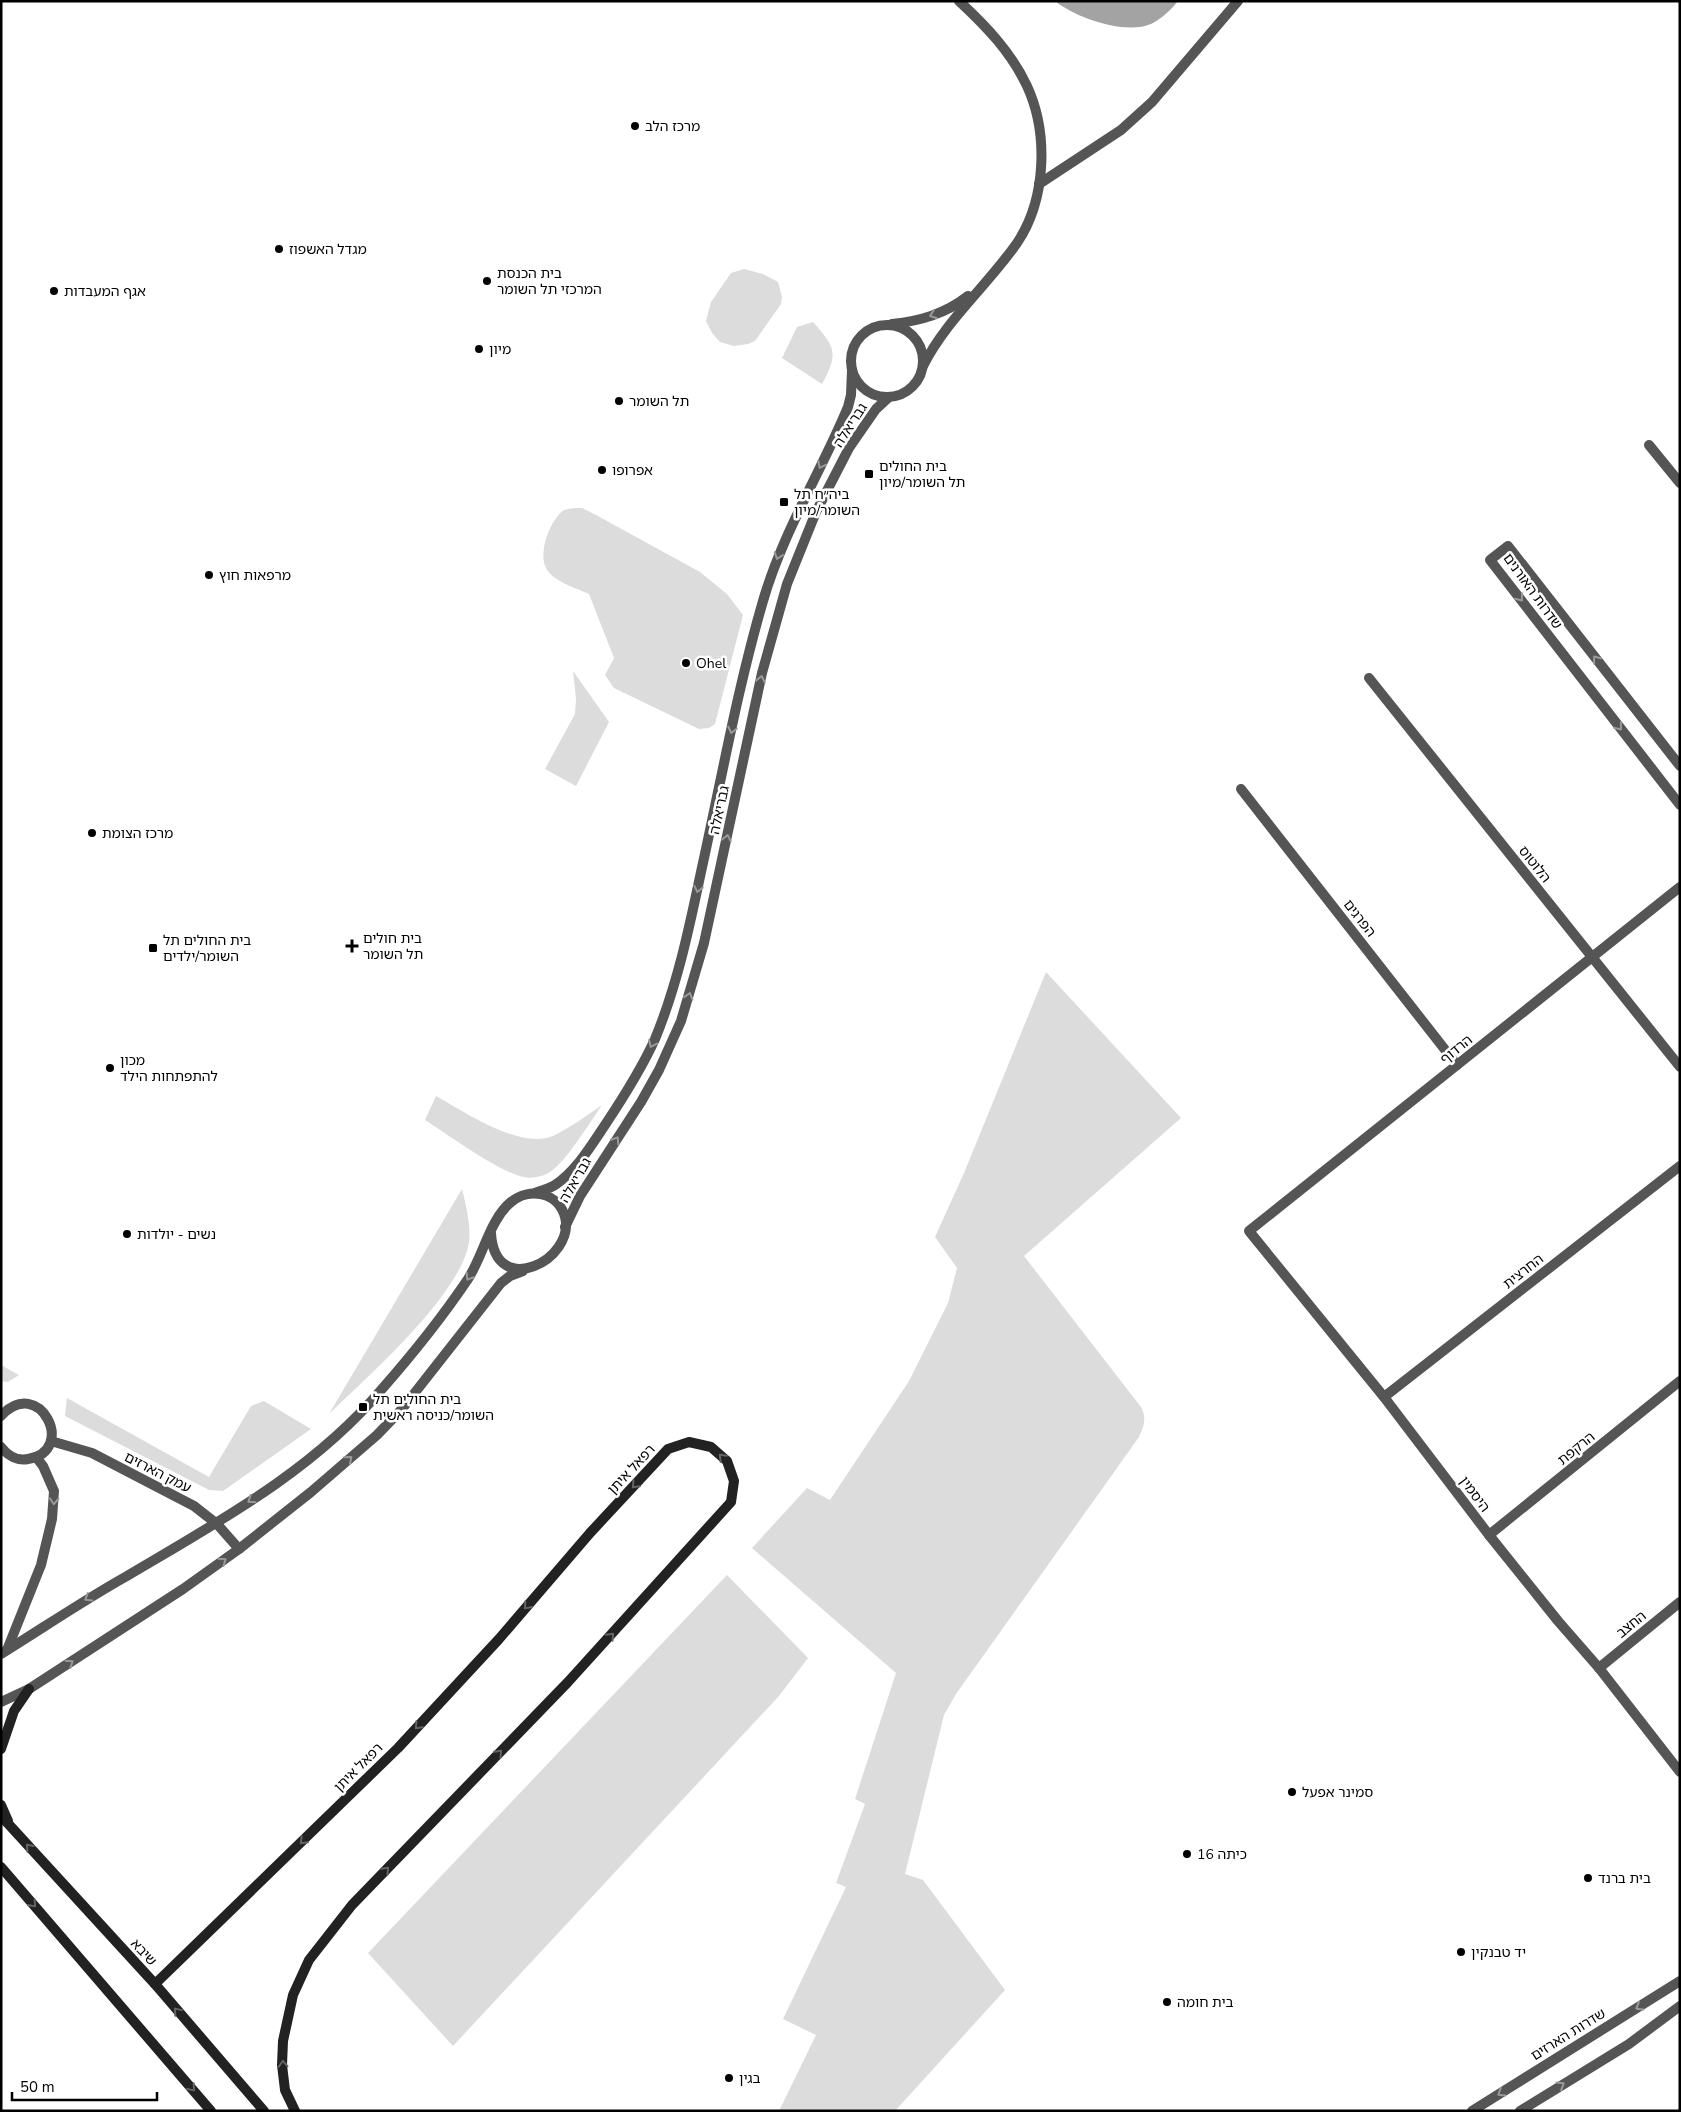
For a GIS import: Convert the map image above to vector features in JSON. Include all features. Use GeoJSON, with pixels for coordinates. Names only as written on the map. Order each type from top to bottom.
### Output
{"type":"FeatureCollection","features":[{"type":"Feature","properties":{"kind":"main road","name":"רפאל איתן"},"geometry":{"type":"LineString","coordinates":[[155,1984],[398,1748],[499,1639],[590,1533],[668,1449],[690,1442],[711,1447],[727,1461],[734,1481],[731,1502],[568,1682],[352,1905],[309,1960],[293,1995],[285,2023],[282,2065],[286,2090],[295,2111]]}},
{"type":"Feature","properties":{"kind":"main road"},"geometry":{"type":"LineString","coordinates":[[1,1749],[14,1711],[29,1689]]}},
{"type":"Feature","properties":{"kind":"main road"},"geometry":{"type":"LineString","coordinates":[[1,1804],[9,1824]]}},
{"type":"Feature","properties":{"kind":"main road","name":"שיבא"},"geometry":{"type":"LineString","coordinates":[[1,1816],[155,1984],[264,2111]]}},
{"type":"Feature","properties":{"kind":"main road"},"geometry":{"type":"LineString","coordinates":[[1,1867],[211,2111]]}},
{"type":"Feature","properties":{"kind":"street"},"geometry":{"type":"LineString","coordinates":[[959,1],[998,40],[1028,87],[1036,114],[1042,162],[1035,203],[1018,241],[989,280],[942,334],[912,388],[901,394],[889,397],[877,396],[866,390],[857,381],[852,370],[851,358],[854,346],[860,337],[870,329],[881,325],[915,321],[936,315],[958,304],[989,280]]}},
{"type":"Feature","properties":{"kind":"street"},"geometry":{"type":"LineString","coordinates":[[1039,184],[1122,130],[1152,102],[1238,1]]}},
{"type":"Feature","properties":{"kind":"street"},"geometry":{"type":"LineString","coordinates":[[881,325],[893,326],[912,336],[919,344],[923,366]]}},
{"type":"Feature","properties":{"kind":"street","name":"גבריאלה"},"geometry":{"type":"LineString","coordinates":[[534,1193],[553,1186],[564,1178],[588,1150],[639,1070],[664,1014],[687,938],[745,669],[763,599],[800,505],[848,406],[851,395],[852,370]]}},
{"type":"Feature","properties":{"kind":"street","name":"גבריאלה"},"geometry":{"type":"LineString","coordinates":[[565,1227],[580,1196],[641,1102],[659,1070],[681,1021],[704,943],[762,673],[787,584],[816,512],[849,448],[876,408],[889,397]]}},
{"type":"Feature","properties":{"kind":"street"},"geometry":{"type":"LineString","coordinates":[[1649,445],[1680,483]]}},
{"type":"Feature","properties":{"kind":"street","name":"שדרות האורנים"},"geometry":{"type":"LineString","coordinates":[[1680,766],[1508,546],[1490,560],[1680,805]]}},
{"type":"Feature","properties":{"kind":"street","name":"הלוטוס"},"geometry":{"type":"LineString","coordinates":[[1368,678],[1680,1067]]}},
{"type":"Feature","properties":{"kind":"street","name":"הפרגים"},"geometry":{"type":"LineString","coordinates":[[1241,789],[1457,1065]]}},
{"type":"Feature","properties":{"kind":"street","name":"הרדוף"},"geometry":{"type":"LineString","coordinates":[[1249,1231],[1680,887]]}},
{"type":"Feature","properties":{"kind":"street","name":"החרצית"},"geometry":{"type":"LineString","coordinates":[[1384,1398],[1680,1166]]}},
{"type":"Feature","properties":{"kind":"street"},"geometry":{"type":"LineString","coordinates":[[1,1702],[29,1689],[183,1589],[239,1549],[311,1492],[377,1435],[426,1380],[501,1283],[510,1276],[545,1260],[558,1246],[566,1219],[559,1204],[553,1198],[534,1193],[520,1196],[502,1210],[468,1279],[381,1391],[330,1442],[292,1473],[217,1524],[89,1598],[4,1652]]}},
{"type":"Feature","properties":{"kind":"street","name":"היסמין"},"geometry":{"type":"LineString","coordinates":[[1249,1231],[1384,1398],[1489,1535],[1558,1621],[1599,1668],[1680,1772]]}},
{"type":"Feature","properties":{"kind":"street"},"geometry":{"type":"LineString","coordinates":[[491,1233],[492,1247],[498,1260],[507,1267],[517,1270],[527,1269]]}},
{"type":"Feature","properties":{"kind":"street","name":"הרקפת"},"geometry":{"type":"LineString","coordinates":[[1489,1535],[1680,1381]]}},
{"type":"Feature","properties":{"kind":"street"},"geometry":{"type":"LineString","coordinates":[[1,1416],[8,1409],[16,1405],[33,1405],[47,1416],[52,1432],[51,1441],[42,1453],[27,1460],[9,1456],[1,1447]]}},
{"type":"Feature","properties":{"kind":"street","name":"עמק הארזים"},"geometry":{"type":"LineString","coordinates":[[51,1441],[92,1453],[194,1506],[217,1524],[239,1549]]}},
{"type":"Feature","properties":{"kind":"street"},"geometry":{"type":"LineString","coordinates":[[4,1652],[41,1565],[52,1519],[54,1491],[43,1466],[36,1457]]}},
{"type":"Feature","properties":{"kind":"street","name":"החצב"},"geometry":{"type":"LineString","coordinates":[[1599,1668],[1680,1602]]}},
{"type":"Feature","properties":{"kind":"street","name":"שדרות הארזים"},"geometry":{"type":"LineString","coordinates":[[1472,2111],[1680,1980]]}},
{"type":"Feature","properties":{"kind":"street"},"geometry":{"type":"LineString","coordinates":[[1520,2111],[1629,2044],[1680,2006]]}},
{"type":"Feature","properties":{"kind":"shaded area"},"geometry":{"type":"Polygon","coordinates":[[[1055,1],[1178,1],[1166,14],[1151,24],[1140,27],[1128,27],[1115,26],[1088,19],[1055,1]]]}},
{"type":"Feature","properties":{"kind":"shaded area"},"geometry":{"type":"Polygon","coordinates":[[[744,269],[763,274],[778,282],[782,297],[781,304],[755,341],[734,346],[720,342],[712,333],[706,321],[711,302],[731,273],[744,269]]]}},
{"type":"Feature","properties":{"kind":"shaded area"},"geometry":{"type":"Polygon","coordinates":[[[813,322],[830,344],[832,351],[831,365],[822,384],[782,358],[797,327],[813,322]]]}},
{"type":"Feature","properties":{"kind":"shaded area"},"geometry":{"type":"Polygon","coordinates":[[[582,508],[596,515],[700,572],[727,594],[743,615],[715,724],[709,728],[699,729],[614,688],[605,675],[614,658],[589,594],[553,577],[546,568],[544,561],[544,545],[554,521],[564,510],[582,508]]]}},
{"type":"Feature","properties":{"kind":"shaded area"},"geometry":{"type":"Polygon","coordinates":[[[573,671],[609,722],[576,786],[545,769],[575,714],[576,699],[573,671]]]}},
{"type":"Feature","properties":{"kind":"shaded area"},"geometry":{"type":"Polygon","coordinates":[[[1046,972],[1181,1118],[1024,1256],[1141,1407],[1144,1415],[1143,1426],[1139,1437],[956,1694],[944,1715],[905,1874],[923,1880],[1005,1990],[895,2111],[779,2111],[816,2035],[783,2019],[846,1887],[836,1883],[865,1804],[855,1799],[896,1673],[752,1548],[807,1488],[830,1500],[909,1381],[948,1303],[957,1268],[935,1237],[964,1173],[1046,972]]]}},
{"type":"Feature","properties":{"kind":"shaded area"},"geometry":{"type":"Polygon","coordinates":[[[436,1096],[509,1134],[540,1139],[559,1133],[602,1105],[570,1151],[556,1167],[545,1175],[527,1178],[513,1174],[488,1161],[425,1120],[436,1096]]]}},
{"type":"Feature","properties":{"kind":"shaded area"},"geometry":{"type":"Polygon","coordinates":[[[462,1189],[469,1222],[469,1242],[462,1263],[449,1286],[411,1334],[329,1414],[462,1189]]]}},
{"type":"Feature","properties":{"kind":"shaded area"},"geometry":{"type":"Polygon","coordinates":[[[1,1365],[19,1375],[8,1382],[1,1381],[1,1365]]]}},
{"type":"Feature","properties":{"kind":"shaded area"},"geometry":{"type":"Polygon","coordinates":[[[67,1398],[209,1477],[251,1406],[264,1401],[311,1429],[223,1491],[209,1490],[65,1416],[67,1398]]]}},
{"type":"Feature","properties":{"kind":"shaded area"},"geometry":{"type":"Polygon","coordinates":[[[727,1575],[808,1658],[779,1696],[453,2046],[368,1953],[727,1575]]]}},
{"type":"Feature","properties":{"kind":"place","name":"מרכז הלב"},"geometry":{"type":"Point","coordinates":[635,126]}},
{"type":"Feature","properties":{"kind":"place","name":"מגדל האשפוז"},"geometry":{"type":"Point","coordinates":[279,249]}},
{"type":"Feature","properties":{"kind":"place","name":"בית הכנסת המרכזי תל השומר"},"geometry":{"type":"Point","coordinates":[487,281]}},
{"type":"Feature","properties":{"kind":"place","name":"אגף המעבדות"},"geometry":{"type":"Point","coordinates":[54,291]}},
{"type":"Feature","properties":{"kind":"place","name":"מיון"},"geometry":{"type":"Point","coordinates":[479,349]}},
{"type":"Feature","properties":{"kind":"place","name":"תל השומר"},"geometry":{"type":"Point","coordinates":[619,401]}},
{"type":"Feature","properties":{"kind":"place","name":"אפרופו"},"geometry":{"type":"Point","coordinates":[602,470]}},
{"type":"Feature","properties":{"kind":"place","name":"בית החולים תל השומר/מיון"},"geometry":{"type":"Point","coordinates":[869,474]}},
{"type":"Feature","properties":{"kind":"place","name":"ביה״ח תל השומר/מיון"},"geometry":{"type":"Point","coordinates":[784,502]}},
{"type":"Feature","properties":{"kind":"place","name":"מרפאות חוץ"},"geometry":{"type":"Point","coordinates":[209,575]}},
{"type":"Feature","properties":{"kind":"place","name":"Ohel"},"geometry":{"type":"Point","coordinates":[686,663]}},
{"type":"Feature","properties":{"kind":"place","name":"מרכז הצומת"},"geometry":{"type":"Point","coordinates":[92,833]}},
{"type":"Feature","properties":{"kind":"place","name":"בית חולים תל השומר"},"geometry":{"type":"Point","coordinates":[352,946]}},
{"type":"Feature","properties":{"kind":"place","name":"בית החולים תל השומר/ילדים"},"geometry":{"type":"Point","coordinates":[153,948]}},
{"type":"Feature","properties":{"kind":"place","name":"מכון להתפתחות הילד"},"geometry":{"type":"Point","coordinates":[110,1068]}},
{"type":"Feature","properties":{"kind":"place","name":"נשים - יולדות"},"geometry":{"type":"Point","coordinates":[127,1234]}},
{"type":"Feature","properties":{"kind":"place","name":"בית החולים תל השומר/כניסה ראשית"},"geometry":{"type":"Point","coordinates":[363,1407]}},
{"type":"Feature","properties":{"kind":"place","name":"סמינר אפעל"},"geometry":{"type":"Point","coordinates":[1292,1792]}},
{"type":"Feature","properties":{"kind":"place","name":"כיתה 16"},"geometry":{"type":"Point","coordinates":[1187,1854]}},
{"type":"Feature","properties":{"kind":"place","name":"בית ברנד"},"geometry":{"type":"Point","coordinates":[1588,1878]}},
{"type":"Feature","properties":{"kind":"place","name":"יד טבנקין"},"geometry":{"type":"Point","coordinates":[1461,1952]}},
{"type":"Feature","properties":{"kind":"place","name":"בית חומה"},"geometry":{"type":"Point","coordinates":[1167,2002]}},
{"type":"Feature","properties":{"kind":"place","name":"בגין"},"geometry":{"type":"Point","coordinates":[729,2078]}}]}
